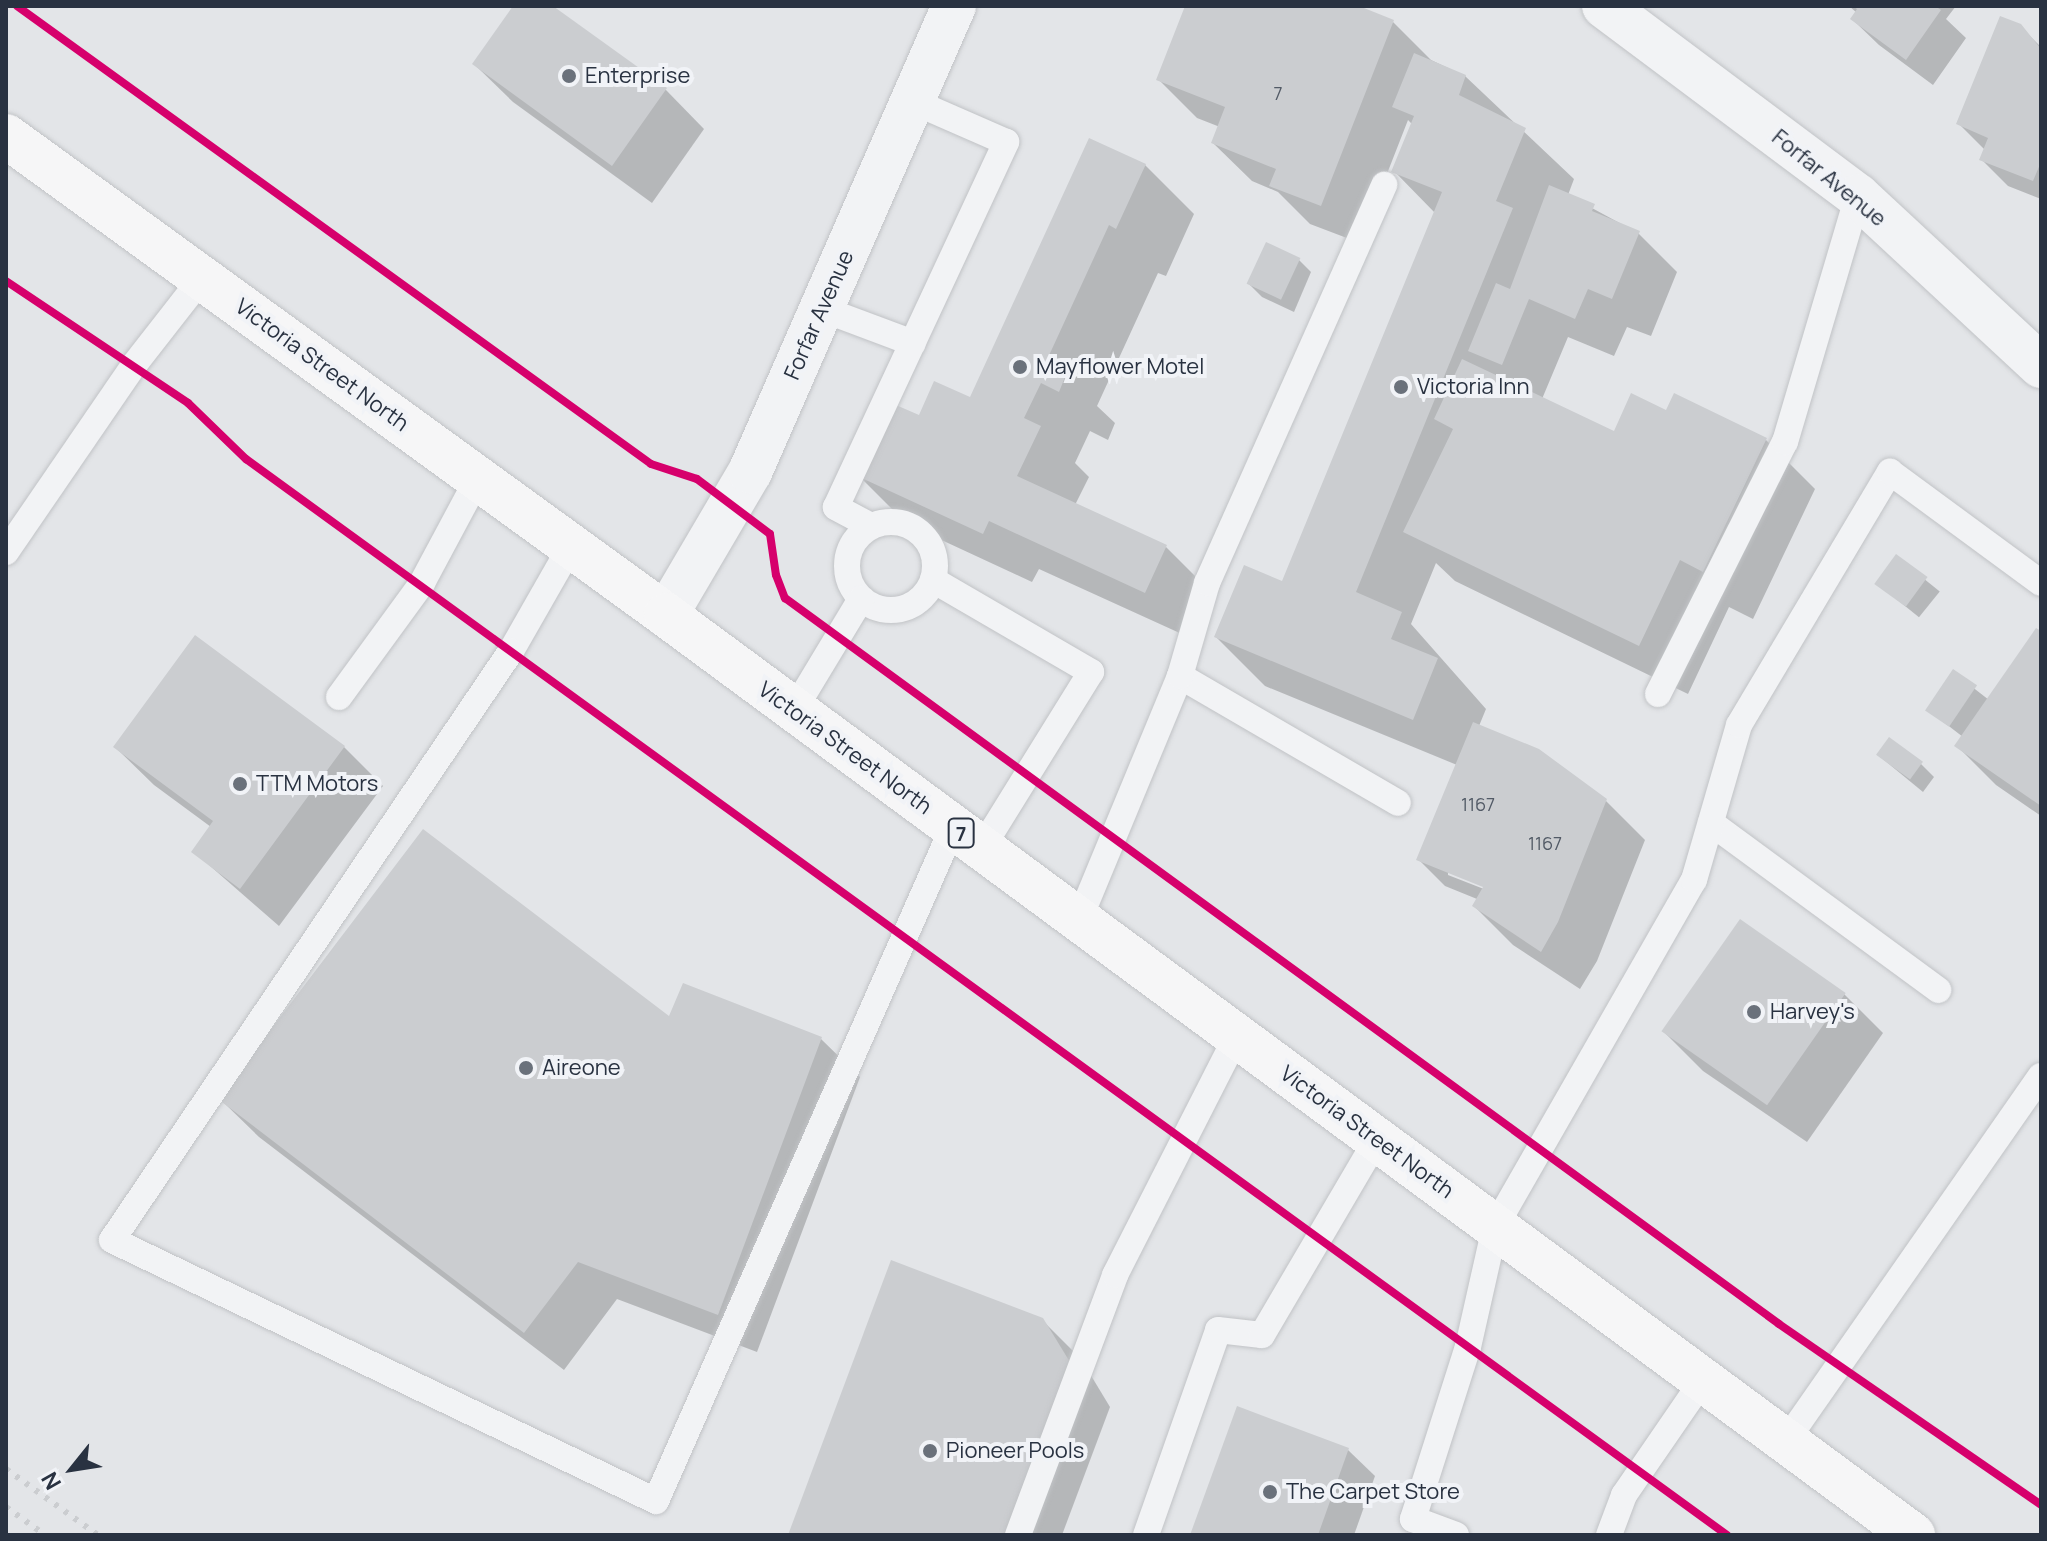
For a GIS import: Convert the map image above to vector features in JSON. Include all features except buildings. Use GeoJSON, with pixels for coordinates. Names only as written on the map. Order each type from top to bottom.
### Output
{"type":"FeatureCollection","features":[{"type":"Feature","properties":{"kind":"main road","name":"Victoria Street North"},"geometry":{"type":"LineString","coordinates":[[6,136],[666,615],[1913,1535]]}},
{"type":"Feature","properties":{"kind":"street","name":"Forfar Avenue"},"geometry":{"type":"LineString","coordinates":[[666,615],[750,472],[954,6]]}},
{"type":"Feature","properties":{"kind":"street","name":"Forfar Avenue"},"geometry":{"type":"LineString","coordinates":[[1604,6],[1858,196],[2041,366]]}},
{"type":"Feature","properties":{"kind":"lane"},"geometry":{"type":"LineString","coordinates":[[871,526],[836,507],[1006,142],[912,101]]}},
{"type":"Feature","properties":{"kind":"lane"},"geometry":{"type":"LineString","coordinates":[[1079,920],[1180,676],[1207,583],[1384,185]]}},
{"type":"Feature","properties":{"kind":"lane"},"geometry":{"type":"LineString","coordinates":[[1658,694],[1785,442],[1858,196]]}},
{"type":"Feature","properties":{"kind":"lane"},"geometry":{"type":"LineString","coordinates":[[6,552],[134,365],[202,278]]}},
{"type":"Feature","properties":{"kind":"lane"},"geometry":{"type":"LineString","coordinates":[[822,309],[913,343]]}},
{"type":"Feature","properties":{"kind":"lane"},"geometry":{"type":"LineString","coordinates":[[1456,1535],[1413,1519],[1468,1347],[1495,1227],[1694,880],[1739,725],[1890,472],[2041,583]]}},
{"type":"Feature","properties":{"kind":"lane"},"geometry":{"type":"LineString","coordinates":[[339,697],[422,583],[478,478]]}},
{"type":"Feature","properties":{"kind":"lane"},"geometry":{"type":"LineString","coordinates":[[899,523],[925,537],[932,550],[933,580],[915,603],[902,609],[873,607],[861,599],[848,574],[848,559],[860,535],[871,526],[899,523]]}},
{"type":"Feature","properties":{"kind":"lane"},"geometry":{"type":"LineString","coordinates":[[571,546],[511,651],[112,1240],[656,1501],[967,838],[1091,672],[933,580]]}},
{"type":"Feature","properties":{"kind":"lane"},"geometry":{"type":"LineString","coordinates":[[794,710],[861,599]]}},
{"type":"Feature","properties":{"kind":"lane"},"geometry":{"type":"LineString","coordinates":[[1180,676],[1398,803]]}},
{"type":"Feature","properties":{"kind":"lane"},"geometry":{"type":"LineString","coordinates":[[1711,823],[1938,990]]}},
{"type":"Feature","properties":{"kind":"lane"},"geometry":{"type":"LineString","coordinates":[[1018,1535],[1115,1275],[1237,1036]]}},
{"type":"Feature","properties":{"kind":"lane"},"geometry":{"type":"LineString","coordinates":[[1786,1441],[2041,1076]]}},
{"type":"Feature","properties":{"kind":"lane"},"geometry":{"type":"LineString","coordinates":[[1146,1535],[1218,1330],[1262,1335],[1377,1139]]}},
{"type":"Feature","properties":{"kind":"lane"},"geometry":{"type":"LineString","coordinates":[[1609,1535],[1624,1495],[1703,1380]]}},
{"type":"Feature","properties":{"kind":"railway"},"geometry":{"type":"LineString","coordinates":[[6,1469],[98,1535]]}},
{"type":"Feature","properties":{"kind":"railway"},"geometry":{"type":"LineString","coordinates":[[6,1507],[45,1535]]}},
{"type":"Feature","properties":{"kind":"cycle path"},"geometry":{"type":"LineString","coordinates":[[17,6],[651,464],[697,479],[770,534],[776,575],[785,598],[1779,1324],[2041,1505]]}},
{"type":"Feature","properties":{"kind":"cycle path"},"geometry":{"type":"LineString","coordinates":[[6,281],[188,403],[246,459],[1727,1535]]}},
{"type":"Feature","properties":{"kind":"place","name":"Enterprise"},"geometry":{"type":"Point","coordinates":[569,76]}},
{"type":"Feature","properties":{"kind":"place","name":"Mayflower Motel"},"geometry":{"type":"Point","coordinates":[1020,367]}},
{"type":"Feature","properties":{"kind":"place","name":"Victoria Inn"},"geometry":{"type":"Point","coordinates":[1401,387]}},
{"type":"Feature","properties":{"kind":"place","name":"TTM Motors"},"geometry":{"type":"Point","coordinates":[240,784]}},
{"type":"Feature","properties":{"kind":"place","name":"Harvey's"},"geometry":{"type":"Point","coordinates":[1754,1012]}},
{"type":"Feature","properties":{"kind":"place","name":"Aireone"},"geometry":{"type":"Point","coordinates":[526,1068]}},
{"type":"Feature","properties":{"kind":"place","name":"Pioneer Pools"},"geometry":{"type":"Point","coordinates":[930,1451]}},
{"type":"Feature","properties":{"kind":"place","name":"The Carpet Store"},"geometry":{"type":"Point","coordinates":[1270,1492]}}]}
